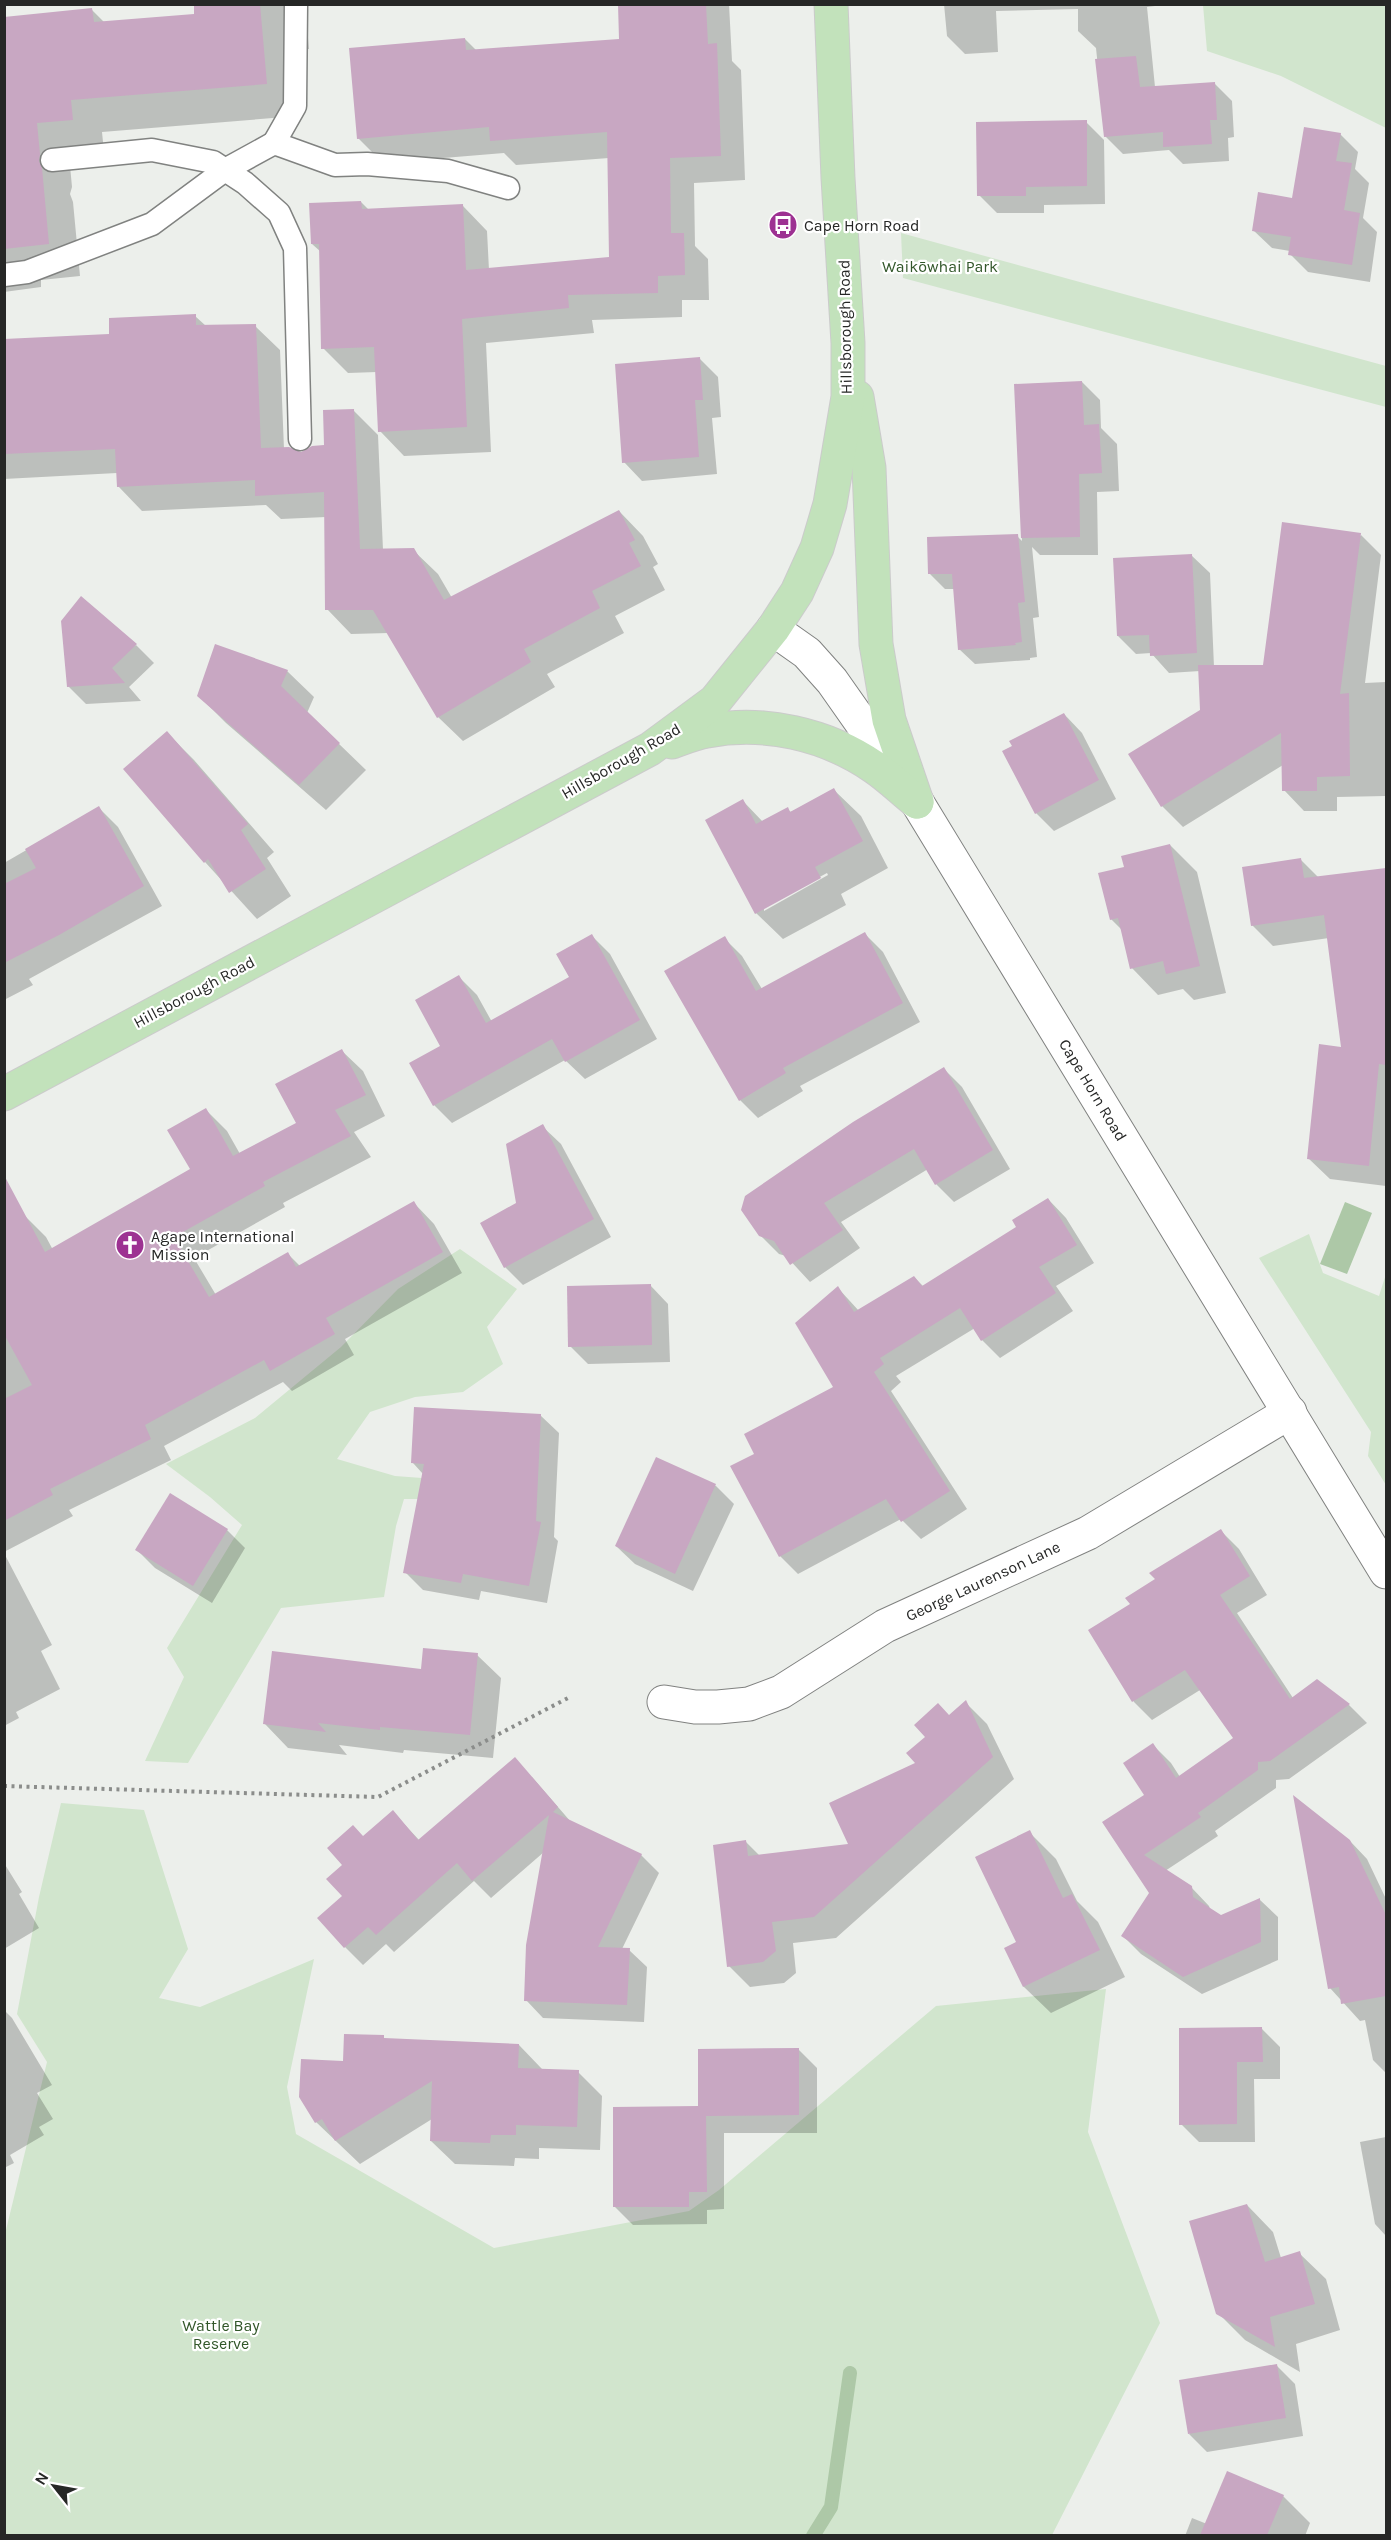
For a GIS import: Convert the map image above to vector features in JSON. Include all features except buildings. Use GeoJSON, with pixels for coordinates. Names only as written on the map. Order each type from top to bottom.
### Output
{"type":"FeatureCollection","features":[{"type":"Feature","properties":{"kind":"main road","name":"Hillsborough Road"},"geometry":{"type":"LineString","coordinates":[[4,1094],[650,748],[715,701],[773,629],[797,592],[817,548],[830,504],[848,397],[848,343],[831,4]]}},
{"type":"Feature","properties":{"kind":"main road"},"geometry":{"type":"LineString","coordinates":[[848,343],[869,468],[876,645],[889,720],[917,802]]}},
{"type":"Feature","properties":{"kind":"main road"},"geometry":{"type":"LineString","coordinates":[[650,748],[706,731],[756,728],[798,732],[840,747],[876,768],[917,802]]}},
{"type":"Feature","properties":{"kind":"street","name":"Cape Horn Road"},"geometry":{"type":"LineString","coordinates":[[773,629],[807,653],[832,681],[917,802],[1386,1572]]}},
{"type":"Feature","properties":{"kind":"street","name":"George Laurenson Lane"},"geometry":{"type":"LineString","coordinates":[[664,1702],[695,1707],[728,1706],[749,1704],[781,1692],[885,1626],[1088,1533],[1290,1412]]}},
{"type":"Feature","properties":{"kind":"lane"},"geometry":{"type":"LineString","coordinates":[[4,275],[27,272],[152,224],[225,170],[274,143],[295,106],[296,4]]}},
{"type":"Feature","properties":{"kind":"lane"},"geometry":{"type":"LineString","coordinates":[[274,143],[335,165],[367,164],[448,171],[508,188]]}},
{"type":"Feature","properties":{"kind":"lane"},"geometry":{"type":"LineString","coordinates":[[52,160],[152,150],[213,162],[245,183],[279,213],[295,248],[300,439]]}},
{"type":"Feature","properties":{"kind":"path"},"geometry":{"type":"LineString","coordinates":[[4,1786],[378,1797],[568,1698]]}},
{"type":"Feature","properties":{"kind":"green space"},"geometry":{"type":"Polygon","coordinates":[[[1203,5],[1386,5],[1386,128],[1281,76],[1207,51],[1203,5]]]}},
{"type":"Feature","properties":{"kind":"green space","name":"Waikōwhai Park"},"geometry":{"type":"Polygon","coordinates":[[[901,233],[1386,366],[1386,407],[903,278],[901,233]]]}},
{"type":"Feature","properties":{"kind":"green space"},"geometry":{"type":"Polygon","coordinates":[[[1309,1234],[1323,1273],[1379,1296],[1386,1274],[1386,1485],[1368,1456],[1371,1432],[1259,1258],[1309,1234]]]}},
{"type":"Feature","properties":{"kind":"green space"},"geometry":{"type":"Polygon","coordinates":[[[460,1249],[517,1289],[487,1327],[503,1364],[463,1392],[415,1397],[370,1412],[337,1459],[395,1476],[449,1480],[436,1499],[404,1499],[396,1526],[384,1597],[281,1608],[188,1763],[145,1761],[184,1677],[167,1648],[242,1525],[210,1497],[166,1464],[255,1418],[341,1347],[398,1289],[460,1249]]]}},
{"type":"Feature","properties":{"kind":"green space","name":"Wattle Bay Reserve"},"geometry":{"type":"Polygon","coordinates":[[[61,1803],[144,1810],[188,1949],[159,1998],[200,2007],[314,1959],[287,2087],[296,2134],[494,2248],[689,2211],[719,2190],[936,2006],[1106,1989],[1088,2132],[1160,2323],[1052,2535],[5,2535],[5,2234],[47,2062],[17,2014],[39,1897],[61,1803]]]}},
{"type":"Feature","properties":{"kind":"shaded area"},"geometry":{"type":"Polygon","coordinates":[[[1345,1202],[1372,1213],[1347,1274],[1320,1264],[1345,1202]]]}},
{"type":"Feature","properties":{"kind":"waterway"},"geometry":{"type":"LineString","coordinates":[[813,2536],[831,2507],[850,2373]]}},
{"type":"Feature","properties":{"kind":"place","name":"Cape Horn Road"},"geometry":{"type":"Point","coordinates":[783,225]}},
{"type":"Feature","properties":{"kind":"place","name":"Agape International Mission"},"geometry":{"type":"Point","coordinates":[130,1245]}}]}
